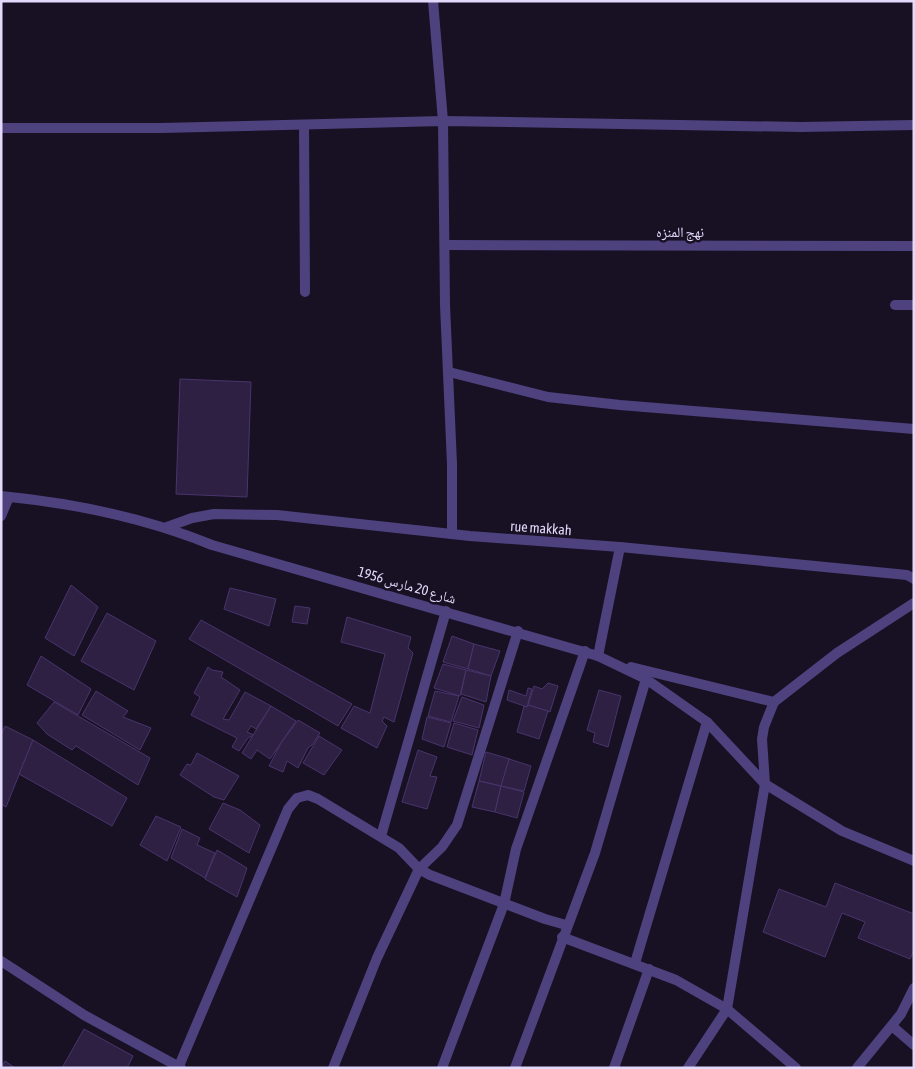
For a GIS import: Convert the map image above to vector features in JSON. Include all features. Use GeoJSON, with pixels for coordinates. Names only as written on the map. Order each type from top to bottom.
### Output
{"type":"FeatureCollection","features":[{"type":"Feature","properties":{"kind":"street"},"geometry":{"type":"LineString","coordinates":[[434,1],[443,121],[446,245],[445,306],[449,372],[452,534]]}},
{"type":"Feature","properties":{"kind":"street"},"geometry":{"type":"LineString","coordinates":[[1,128],[161,128],[443,121],[801,127],[914,125]]}},
{"type":"Feature","properties":{"kind":"street"},"geometry":{"type":"LineString","coordinates":[[304,125],[305,292]]}},
{"type":"Feature","properties":{"kind":"street","name":"نهج المنزه"},"geometry":{"type":"LineString","coordinates":[[446,245],[914,246]]}},
{"type":"Feature","properties":{"kind":"street"},"geometry":{"type":"LineString","coordinates":[[895,305],[914,305]]}},
{"type":"Feature","properties":{"kind":"street"},"geometry":{"type":"LineString","coordinates":[[449,372],[548,397],[620,405],[914,429]]}},
{"type":"Feature","properties":{"kind":"street"},"geometry":{"type":"LineString","coordinates":[[1,516],[5,496]]}},
{"type":"Feature","properties":{"kind":"street","name":"شارع 20 مارس 1956"},"geometry":{"type":"LineString","coordinates":[[5,496],[74,506],[167,527],[212,545],[518,631],[585,651],[618,664],[646,679],[706,722],[765,784],[842,831],[914,861]]}},
{"type":"Feature","properties":{"kind":"street","name":"rue makkah"},"geometry":{"type":"LineString","coordinates":[[167,527],[192,518],[214,514],[268,515],[452,534],[620,547],[907,575],[914,579]]}},
{"type":"Feature","properties":{"kind":"street"},"geometry":{"type":"LineString","coordinates":[[598,656],[620,547]]}},
{"type":"Feature","properties":{"kind":"street"},"geometry":{"type":"LineString","coordinates":[[688,1068],[728,1009],[765,784],[762,739],[774,702],[837,653],[914,603]]}},
{"type":"Feature","properties":{"kind":"street"},"geometry":{"type":"LineString","coordinates":[[381,836],[446,611]]}},
{"type":"Feature","properties":{"kind":"street"},"geometry":{"type":"LineString","coordinates":[[333,1068],[377,958],[419,868],[442,847],[457,825],[518,631]]}},
{"type":"Feature","properties":{"kind":"street"},"geometry":{"type":"LineString","coordinates":[[442,1068],[504,904],[516,848],[585,651]]}},
{"type":"Feature","properties":{"kind":"street"},"geometry":{"type":"LineString","coordinates":[[618,664],[774,702]]}},
{"type":"Feature","properties":{"kind":"street"},"geometry":{"type":"LineString","coordinates":[[515,1068],[566,925],[595,852],[646,679]]}},
{"type":"Feature","properties":{"kind":"street"},"geometry":{"type":"LineString","coordinates":[[635,963],[706,722]]}},
{"type":"Feature","properties":{"kind":"street"},"geometry":{"type":"LineString","coordinates":[[1,961],[84,1015],[180,1067],[288,809],[297,798],[308,795],[381,836],[399,848],[419,868],[451,885],[566,925]]}},
{"type":"Feature","properties":{"kind":"street"},"geometry":{"type":"LineString","coordinates":[[562,937],[676,980],[728,1009],[796,1068]]}},
{"type":"Feature","properties":{"kind":"street"},"geometry":{"type":"LineString","coordinates":[[614,1068],[649,969]]}},
{"type":"Feature","properties":{"kind":"street"},"geometry":{"type":"LineString","coordinates":[[858,1068],[901,1014],[914,988]]}},
{"type":"Feature","properties":{"kind":"street"},"geometry":{"type":"LineString","coordinates":[[892,1026],[914,1044]]}},
{"type":"Feature","properties":{"kind":"building"},"geometry":{"type":"Polygon","coordinates":[[[180,379],[251,382],[247,497],[176,494],[180,379]]]}},
{"type":"Feature","properties":{"kind":"building"},"geometry":{"type":"Polygon","coordinates":[[[71,585],[98,607],[74,656],[45,638],[71,585]]]}},
{"type":"Feature","properties":{"kind":"building"},"geometry":{"type":"Polygon","coordinates":[[[230,588],[276,599],[269,626],[224,609],[230,588]]]}},
{"type":"Feature","properties":{"kind":"building"},"geometry":{"type":"Polygon","coordinates":[[[295,606],[310,608],[307,624],[292,622],[295,606]]]}},
{"type":"Feature","properties":{"kind":"building"},"geometry":{"type":"Polygon","coordinates":[[[107,613],[156,641],[134,690],[81,661],[107,613]]]}},
{"type":"Feature","properties":{"kind":"building"},"geometry":{"type":"Polygon","coordinates":[[[347,617],[411,637],[408,648],[413,653],[394,722],[384,717],[382,721],[387,726],[377,748],[341,728],[354,706],[370,713],[385,654],[341,642],[347,617]]]}},
{"type":"Feature","properties":{"kind":"building"},"geometry":{"type":"Polygon","coordinates":[[[201,620],[352,704],[338,726],[189,639],[201,620]]]}},
{"type":"Feature","properties":{"kind":"building"},"geometry":{"type":"Polygon","coordinates":[[[452,636],[474,644],[468,669],[443,662],[452,636]]]}},
{"type":"Feature","properties":{"kind":"building"},"geometry":{"type":"Polygon","coordinates":[[[474,644],[500,651],[491,676],[468,669],[474,644]]]}},
{"type":"Feature","properties":{"kind":"building"},"geometry":{"type":"Polygon","coordinates":[[[41,656],[91,689],[78,715],[27,685],[41,656]]]}},
{"type":"Feature","properties":{"kind":"building"},"geometry":{"type":"Polygon","coordinates":[[[443,664],[466,670],[460,696],[434,688],[443,664]]]}},
{"type":"Feature","properties":{"kind":"building"},"geometry":{"type":"Polygon","coordinates":[[[208,667],[212,670],[223,672],[221,677],[240,690],[223,719],[229,720],[245,692],[271,706],[256,729],[251,726],[247,732],[254,735],[248,738],[239,751],[232,747],[237,738],[191,715],[200,697],[194,693],[208,667]]]}},
{"type":"Feature","properties":{"kind":"building"},"geometry":{"type":"Polygon","coordinates":[[[466,670],[491,676],[486,702],[461,694],[466,670]]]}},
{"type":"Feature","properties":{"kind":"building"},"geometry":{"type":"Polygon","coordinates":[[[548,683],[558,686],[550,712],[528,705],[534,686],[542,689],[548,683]]]}},
{"type":"Feature","properties":{"kind":"building"},"geometry":{"type":"Polygon","coordinates":[[[528,688],[532,689],[527,707],[507,700],[509,690],[526,696],[528,688]]]}},
{"type":"Feature","properties":{"kind":"building"},"geometry":{"type":"Polygon","coordinates":[[[599,690],[621,696],[608,747],[593,742],[595,733],[587,730],[599,690]]]}},
{"type":"Feature","properties":{"kind":"building"},"geometry":{"type":"Polygon","coordinates":[[[96,691],[128,711],[123,717],[151,728],[140,750],[82,715],[96,691]]]}},
{"type":"Feature","properties":{"kind":"building"},"geometry":{"type":"Polygon","coordinates":[[[435,691],[459,696],[451,722],[428,716],[435,691]]]}},
{"type":"Feature","properties":{"kind":"building"},"geometry":{"type":"Polygon","coordinates":[[[462,697],[484,705],[479,728],[453,721],[462,697]]]}},
{"type":"Feature","properties":{"kind":"building"},"geometry":{"type":"Polygon","coordinates":[[[54,702],[150,758],[138,785],[76,746],[72,750],[47,734],[37,723],[54,702]]]}},
{"type":"Feature","properties":{"kind":"building"},"geometry":{"type":"Polygon","coordinates":[[[528,705],[548,711],[539,739],[517,732],[524,706],[527,707],[528,705]]]}},
{"type":"Feature","properties":{"kind":"building"},"geometry":{"type":"Polygon","coordinates":[[[271,706],[296,721],[270,759],[257,750],[251,759],[242,753],[271,706]]]}},
{"type":"Feature","properties":{"kind":"building"},"geometry":{"type":"Polygon","coordinates":[[[427,717],[451,723],[444,747],[422,739],[427,717]]]}},
{"type":"Feature","properties":{"kind":"building"},"geometry":{"type":"Polygon","coordinates":[[[298,720],[320,733],[308,748],[298,768],[287,761],[283,772],[269,766],[281,743],[298,720]]]}},
{"type":"Feature","properties":{"kind":"building"},"geometry":{"type":"Polygon","coordinates":[[[454,723],[478,730],[472,755],[447,747],[454,723]]]}},
{"type":"Feature","properties":{"kind":"building"},"geometry":{"type":"Polygon","coordinates":[[[5,726],[33,740],[6,807],[1,804],[1,735],[5,726]]]}},
{"type":"Feature","properties":{"kind":"building"},"geometry":{"type":"Polygon","coordinates":[[[319,736],[342,750],[324,775],[303,763],[319,736]]]}},
{"type":"Feature","properties":{"kind":"building"},"geometry":{"type":"Polygon","coordinates":[[[33,740],[127,798],[112,826],[19,774],[33,740]]]}},
{"type":"Feature","properties":{"kind":"building"},"geometry":{"type":"Polygon","coordinates":[[[418,750],[437,757],[430,776],[437,777],[427,809],[402,802],[418,750]]]}},
{"type":"Feature","properties":{"kind":"building"},"geometry":{"type":"Polygon","coordinates":[[[486,752],[510,759],[501,786],[479,781],[486,752]]]}},
{"type":"Feature","properties":{"kind":"building"},"geometry":{"type":"Polygon","coordinates":[[[197,753],[239,776],[224,800],[214,797],[180,775],[187,764],[191,765],[197,753]]]}},
{"type":"Feature","properties":{"kind":"building"},"geometry":{"type":"Polygon","coordinates":[[[509,759],[531,766],[524,791],[501,786],[509,759]]]}},
{"type":"Feature","properties":{"kind":"building"},"geometry":{"type":"Polygon","coordinates":[[[479,781],[501,786],[495,812],[472,807],[479,781]]]}},
{"type":"Feature","properties":{"kind":"building"},"geometry":{"type":"Polygon","coordinates":[[[501,786],[524,792],[517,818],[495,812],[501,786]]]}},
{"type":"Feature","properties":{"kind":"building"},"geometry":{"type":"Polygon","coordinates":[[[223,803],[240,810],[260,825],[249,853],[209,829],[223,803]]]}},
{"type":"Feature","properties":{"kind":"building"},"geometry":{"type":"Polygon","coordinates":[[[156,816],[181,827],[167,861],[140,845],[156,816]]]}},
{"type":"Feature","properties":{"kind":"building"},"geometry":{"type":"Polygon","coordinates":[[[182,829],[200,838],[197,845],[215,853],[205,878],[171,858],[182,829]]]}},
{"type":"Feature","properties":{"kind":"building"},"geometry":{"type":"Polygon","coordinates":[[[217,850],[247,868],[237,897],[205,879],[217,850]]]}},
{"type":"Feature","properties":{"kind":"building"},"geometry":{"type":"Polygon","coordinates":[[[835,883],[914,914],[914,950],[910,959],[858,938],[865,922],[842,913],[825,957],[763,932],[779,889],[826,907],[835,883]]]}},
{"type":"Feature","properties":{"kind":"building"},"geometry":{"type":"Polygon","coordinates":[[[84,1029],[133,1056],[127,1068],[62,1068],[84,1029]]]}},
{"type":"Feature","properties":{"kind":"building"},"geometry":{"type":"Polygon","coordinates":[[[5,1061],[15,1068],[1,1068],[5,1061]]]}}]}
